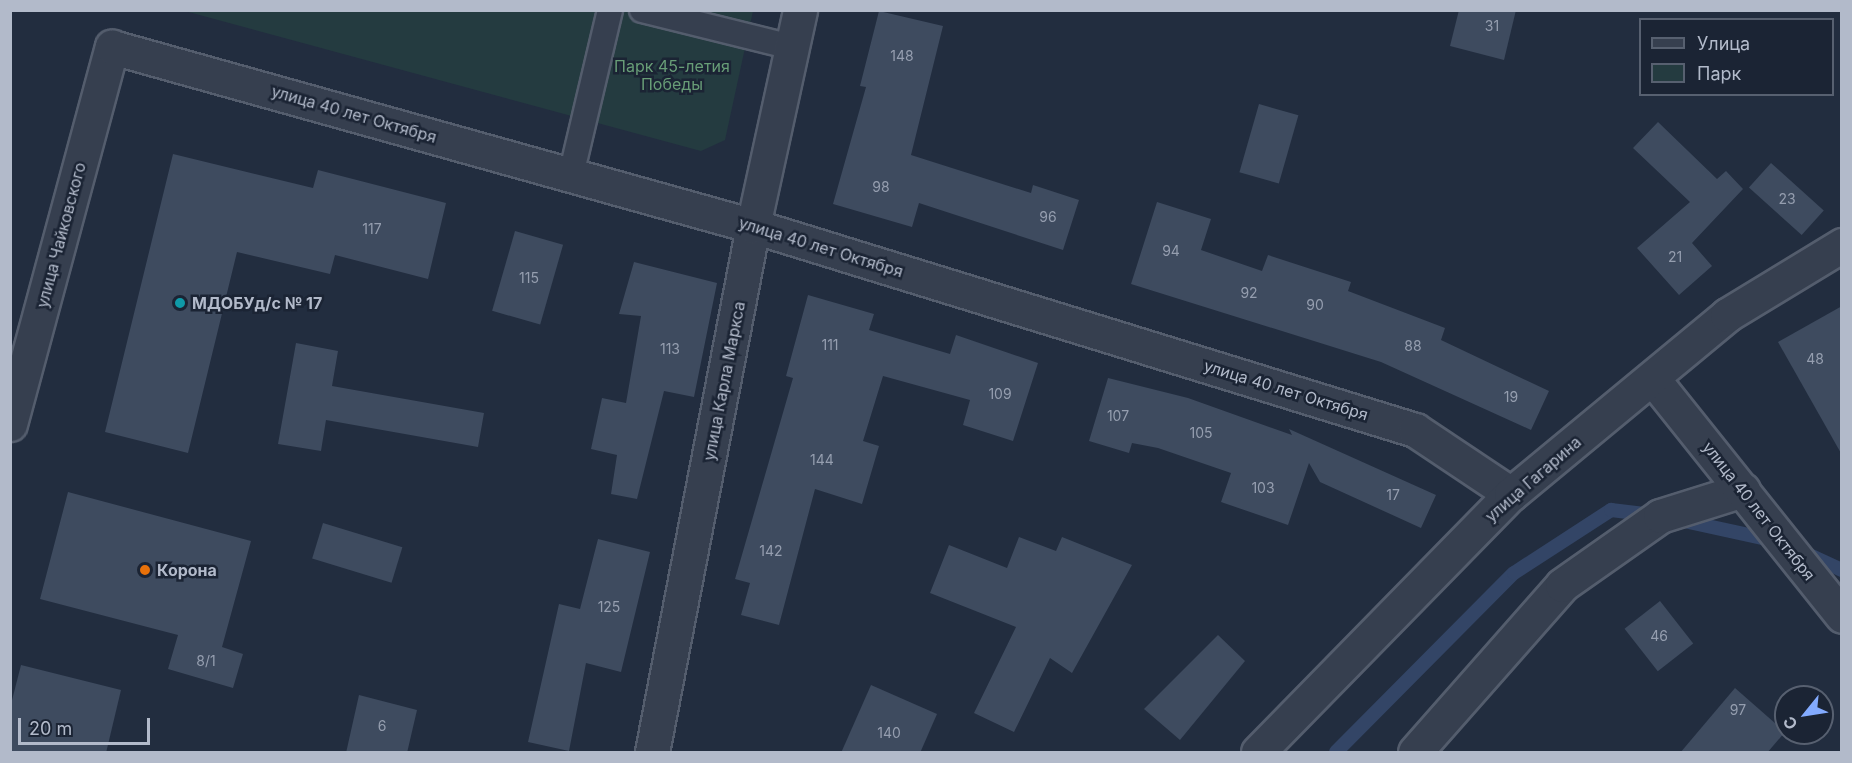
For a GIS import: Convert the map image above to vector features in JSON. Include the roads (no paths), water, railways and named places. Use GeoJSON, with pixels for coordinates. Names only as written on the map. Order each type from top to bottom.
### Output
{"type":"FeatureCollection","features":[{"type":"Feature","properties":{"kind":"street","name":"улица Карла Маркса"},"geometry":{"type":"LineString","coordinates":[[652,753],[753,226],[800,10]]}},
{"type":"Feature","properties":{"kind":"street","name":"улица 40 лет Октября"},"geometry":{"type":"LineString","coordinates":[[112,47],[753,226],[1415,430],[1511,494]]}},
{"type":"Feature","properties":{"kind":"street","name":"улица Чайковского"},"geometry":{"type":"LineString","coordinates":[[10,424],[112,47]]}},
{"type":"Feature","properties":{"kind":"street","name":"улица Гагарина"},"geometry":{"type":"LineString","coordinates":[[1258,753],[1511,494],[1653,379],[1727,315],[1842,244]]}},
{"type":"Feature","properties":{"kind":"street","name":"улица 40 лет Октября"},"geometry":{"type":"LineString","coordinates":[[1653,379],[1842,616]]}},
{"type":"Feature","properties":{"kind":"street"},"geometry":{"type":"LineString","coordinates":[[1415,753],[1562,585],[1660,516],[1743,490]]}},
{"type":"Feature","properties":{"kind":"lane"},"geometry":{"type":"LineString","coordinates":[[571,175],[610,10]]}},
{"type":"Feature","properties":{"kind":"lane"},"geometry":{"type":"LineString","coordinates":[[642,10],[792,47]]}},
{"type":"Feature","properties":{"kind":"waterway"},"geometry":{"type":"LineString","coordinates":[[1336,752],[1514,573],[1611,510],[1653,515]]}},
{"type":"Feature","properties":{"kind":"waterway"},"geometry":{"type":"LineString","coordinates":[[1675,519],[1776,541]]}},
{"type":"Feature","properties":{"kind":"waterway"},"geometry":{"type":"LineString","coordinates":[[1803,552],[1842,570]]}},
{"type":"Feature","properties":{"kind":"place","name":"МДОБУд/с № 17"},"geometry":{"type":"Point","coordinates":[180,303]}},
{"type":"Feature","properties":{"kind":"place","name":"Корона"},"geometry":{"type":"Point","coordinates":[145,570]}},
{"type":"Feature","properties":{"kind":"park label","name":"Парк 45-летия Победы"},"geometry":{"type":"Point","coordinates":[672,75]}}]}
